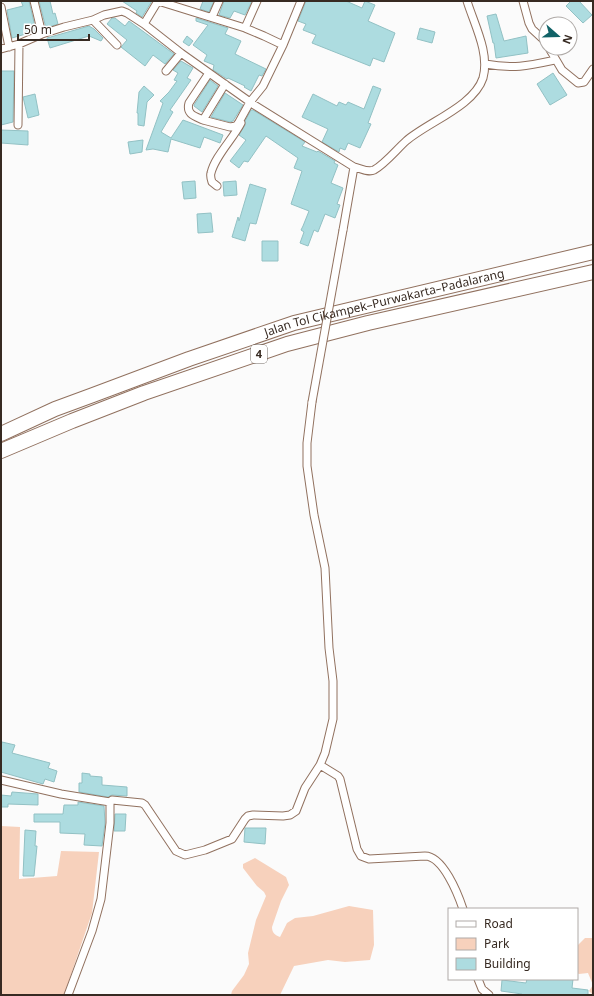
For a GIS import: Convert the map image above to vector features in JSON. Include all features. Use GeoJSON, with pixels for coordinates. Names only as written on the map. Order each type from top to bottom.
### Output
{"type":"FeatureCollection","features":[{"type":"Feature","properties":{"kind":"highway","name":"Jalan Tol Cikampek–Purwakarta–Padalarang"},"geometry":{"type":"LineString","coordinates":[[1,434],[55,409],[93,394],[294,323],[593,252]]}},
{"type":"Feature","properties":{"kind":"highway","name":"Jalan Tol Cikampek–Purwakarta–Padalarang"},"geometry":{"type":"LineString","coordinates":[[1,451],[144,393],[286,344],[368,323],[593,272]]}},
{"type":"Feature","properties":{"kind":"street"},"geometry":{"type":"LineString","coordinates":[[34,1],[42,34]]}},
{"type":"Feature","properties":{"kind":"street"},"geometry":{"type":"LineString","coordinates":[[144,24],[158,1],[245,28],[283,45]]}},
{"type":"Feature","properties":{"kind":"street"},"geometry":{"type":"LineString","coordinates":[[212,17],[219,1]]}},
{"type":"Feature","properties":{"kind":"street"},"geometry":{"type":"LineString","coordinates":[[245,28],[257,1]]}},
{"type":"Feature","properties":{"kind":"street"},"geometry":{"type":"LineString","coordinates":[[209,73],[189,103],[188,108],[190,113],[203,120],[230,127],[236,126],[262,86],[283,45],[301,1]]}},
{"type":"Feature","properties":{"kind":"street"},"geometry":{"type":"LineString","coordinates":[[1,49],[19,44],[42,34],[64,27],[122,11],[144,24],[209,73],[251,102],[354,167],[368,171],[376,169],[421,129],[458,107],[477,90],[482,78],[485,64],[480,41],[466,1]]}},
{"type":"Feature","properties":{"kind":"street"},"geometry":{"type":"LineString","coordinates":[[523,1],[529,23],[532,29],[538,35]]}},
{"type":"Feature","properties":{"kind":"street"},"geometry":{"type":"LineString","coordinates":[[1,7],[9,47]]}},
{"type":"Feature","properties":{"kind":"street"},"geometry":{"type":"LineString","coordinates":[[93,20],[117,45]]}},
{"type":"Feature","properties":{"kind":"street"},"geometry":{"type":"LineString","coordinates":[[18,125],[19,44]]}},
{"type":"Feature","properties":{"kind":"street"},"geometry":{"type":"LineString","coordinates":[[166,71],[182,53]]}},
{"type":"Feature","properties":{"kind":"street"},"geometry":{"type":"LineString","coordinates":[[553,56],[562,70],[578,83],[584,82],[593,69]]}},
{"type":"Feature","properties":{"kind":"street"},"geometry":{"type":"LineString","coordinates":[[485,64],[504,67],[520,67],[555,60]]}},
{"type":"Feature","properties":{"kind":"street"},"geometry":{"type":"LineString","coordinates":[[203,120],[225,84]]}},
{"type":"Feature","properties":{"kind":"street"},"geometry":{"type":"LineString","coordinates":[[217,186],[212,182],[211,173],[218,159],[236,133],[251,102]]}},
{"type":"Feature","properties":{"kind":"street"},"geometry":{"type":"LineString","coordinates":[[1,780],[61,794],[110,802],[112,800],[133,801],[145,805],[176,851],[185,855],[205,850],[232,839],[248,816],[282,816],[294,813],[299,806],[305,788],[326,753],[332,719],[333,681],[329,648],[325,568],[314,515],[307,466],[307,444],[312,402],[354,167]]}},
{"type":"Feature","properties":{"kind":"street"},"geometry":{"type":"LineString","coordinates":[[320,765],[339,777],[357,849],[361,856],[369,859],[425,856],[432,857],[443,869],[454,886],[463,908]]}},
{"type":"Feature","properties":{"kind":"street"},"geometry":{"type":"LineString","coordinates":[[68,995],[94,925],[101,899],[110,823],[110,802]]}},
{"type":"Feature","properties":{"kind":"street"},"geometry":{"type":"LineString","coordinates":[[478,980],[482,989],[489,995]]}},
{"type":"Feature","properties":{"kind":"green space"},"geometry":{"type":"Polygon","coordinates":[[[1,826],[20,827],[19,879],[57,876],[61,851],[99,852],[92,913],[64,995],[1,995],[1,826]]]}},
{"type":"Feature","properties":{"kind":"green space"},"geometry":{"type":"Polygon","coordinates":[[[255,858],[286,877],[289,885],[281,901],[272,927],[275,935],[280,937],[287,923],[295,918],[313,916],[349,906],[373,910],[374,945],[370,960],[345,962],[328,960],[294,966],[280,995],[231,995],[249,964],[248,953],[256,920],[266,896],[243,868],[243,864],[255,858]]]}},
{"type":"Feature","properties":{"kind":"green space"},"geometry":{"type":"Polygon","coordinates":[[[585,938],[593,938],[593,985],[588,973],[578,974],[578,945],[585,938]]]}},
{"type":"Feature","properties":{"kind":"green space"},"geometry":{"type":"Polygon","coordinates":[[[593,985],[593,995],[589,991],[593,985]]]}},
{"type":"Feature","properties":{"kind":"building"},"geometry":{"type":"Polygon","coordinates":[[[21,1],[29,1],[36,31],[12,38],[7,10],[23,6],[21,1]]]}},
{"type":"Feature","properties":{"kind":"building"},"geometry":{"type":"Polygon","coordinates":[[[39,1],[50,1],[53,14],[55,13],[58,24],[46,28],[39,1]]]}},
{"type":"Feature","properties":{"kind":"building"},"geometry":{"type":"Polygon","coordinates":[[[122,1],[152,1],[142,17],[136,13],[137,11],[122,1]]]}},
{"type":"Feature","properties":{"kind":"building"},"geometry":{"type":"Polygon","coordinates":[[[203,1],[214,1],[209,12],[200,9],[203,1]]]}},
{"type":"Feature","properties":{"kind":"building"},"geometry":{"type":"Polygon","coordinates":[[[224,1],[252,1],[245,15],[234,11],[230,18],[219,15],[224,1]]]}},
{"type":"Feature","properties":{"kind":"building"},"geometry":{"type":"Polygon","coordinates":[[[306,1],[346,1],[362,8],[365,1],[375,5],[368,21],[395,33],[384,62],[373,58],[370,66],[312,43],[316,35],[303,30],[306,24],[298,21],[306,1]]]}},
{"type":"Feature","properties":{"kind":"building"},"geometry":{"type":"Polygon","coordinates":[[[571,1],[579,1],[592,15],[583,23],[578,16],[576,16],[566,6],[571,1]]]}},
{"type":"Feature","properties":{"kind":"building"},"geometry":{"type":"Polygon","coordinates":[[[496,14],[504,41],[526,36],[528,53],[496,58],[487,16],[496,14]]]}},
{"type":"Feature","properties":{"kind":"building"},"geometry":{"type":"Polygon","coordinates":[[[112,18],[115,18],[125,26],[129,21],[174,54],[165,64],[153,55],[145,66],[121,47],[127,40],[107,24],[112,18]]]}},
{"type":"Feature","properties":{"kind":"building"},"geometry":{"type":"Polygon","coordinates":[[[196,18],[228,28],[225,34],[241,41],[235,54],[266,69],[262,76],[259,75],[251,91],[244,87],[245,86],[228,78],[227,79],[213,70],[214,65],[204,61],[207,55],[193,45],[208,25],[196,21],[196,18]]]}},
{"type":"Feature","properties":{"kind":"building"},"geometry":{"type":"Polygon","coordinates":[[[89,26],[103,38],[101,41],[89,36],[50,48],[47,38],[89,26]]]}},
{"type":"Feature","properties":{"kind":"building"},"geometry":{"type":"Polygon","coordinates":[[[420,28],[435,32],[432,43],[417,39],[420,28]]]}},
{"type":"Feature","properties":{"kind":"building"},"geometry":{"type":"Polygon","coordinates":[[[187,36],[193,41],[189,46],[183,42],[187,36]]]}},
{"type":"Feature","properties":{"kind":"building"},"geometry":{"type":"Polygon","coordinates":[[[181,61],[193,68],[187,78],[191,80],[170,110],[173,112],[161,132],[171,138],[183,120],[223,135],[220,143],[204,137],[200,148],[171,139],[168,152],[153,149],[146,150],[163,103],[160,101],[177,81],[174,80],[178,73],[173,70],[181,61]]]}},
{"type":"Feature","properties":{"kind":"building"},"geometry":{"type":"Polygon","coordinates":[[[1,71],[14,71],[13,122],[1,125],[1,71]]]}},
{"type":"Feature","properties":{"kind":"building"},"geometry":{"type":"Polygon","coordinates":[[[553,73],[567,95],[550,105],[537,84],[553,73]]]}},
{"type":"Feature","properties":{"kind":"building"},"geometry":{"type":"Polygon","coordinates":[[[210,80],[218,86],[202,112],[194,105],[210,80]]]}},
{"type":"Feature","properties":{"kind":"building"},"geometry":{"type":"Polygon","coordinates":[[[144,86],[154,95],[147,102],[144,126],[138,125],[137,113],[139,92],[144,86]]]}},
{"type":"Feature","properties":{"kind":"building"},"geometry":{"type":"Polygon","coordinates":[[[373,86],[381,89],[368,123],[371,124],[360,148],[348,143],[345,150],[340,148],[339,152],[322,142],[328,129],[302,117],[313,94],[337,106],[339,102],[346,105],[348,102],[364,109],[373,86]]]}},
{"type":"Feature","properties":{"kind":"building"},"geometry":{"type":"Polygon","coordinates":[[[225,93],[243,105],[233,121],[230,122],[211,117],[225,93]]]}},
{"type":"Feature","properties":{"kind":"building"},"geometry":{"type":"Polygon","coordinates":[[[35,94],[39,115],[28,118],[23,97],[35,94]]]}},
{"type":"Feature","properties":{"kind":"building"},"geometry":{"type":"Polygon","coordinates":[[[251,110],[305,142],[302,146],[317,152],[318,151],[335,161],[334,163],[338,165],[331,183],[343,188],[337,204],[340,205],[335,218],[325,214],[318,232],[314,230],[308,246],[300,243],[304,232],[301,230],[309,211],[291,204],[302,171],[294,168],[298,158],[266,136],[248,162],[244,161],[239,168],[230,161],[246,140],[239,135],[251,110]]]}},
{"type":"Feature","properties":{"kind":"building"},"geometry":{"type":"Polygon","coordinates":[[[1,130],[28,131],[28,145],[1,143],[1,130]]]}},
{"type":"Feature","properties":{"kind":"building"},"geometry":{"type":"Polygon","coordinates":[[[143,140],[142,152],[130,154],[128,142],[143,140]]]}},
{"type":"Feature","properties":{"kind":"building"},"geometry":{"type":"Polygon","coordinates":[[[195,181],[196,198],[184,199],[182,182],[195,181]]]}},
{"type":"Feature","properties":{"kind":"building"},"geometry":{"type":"Polygon","coordinates":[[[236,181],[237,195],[224,196],[223,182],[236,181]]]}},
{"type":"Feature","properties":{"kind":"building"},"geometry":{"type":"Polygon","coordinates":[[[250,184],[266,189],[256,224],[250,223],[245,241],[232,237],[238,217],[239,221],[250,184]]]}},
{"type":"Feature","properties":{"kind":"building"},"geometry":{"type":"Polygon","coordinates":[[[211,213],[213,232],[198,233],[197,214],[211,213]]]}},
{"type":"Feature","properties":{"kind":"building"},"geometry":{"type":"Polygon","coordinates":[[[262,241],[278,241],[278,261],[262,261],[262,241]]]}},
{"type":"Feature","properties":{"kind":"building"},"geometry":{"type":"Polygon","coordinates":[[[2,742],[15,745],[12,753],[50,763],[48,768],[57,771],[54,782],[45,779],[43,784],[1,772],[2,742]]]}},
{"type":"Feature","properties":{"kind":"building"},"geometry":{"type":"Polygon","coordinates":[[[82,773],[90,774],[90,776],[102,777],[102,785],[127,787],[127,796],[112,795],[108,797],[79,792],[79,783],[82,783],[82,773]]]}},
{"type":"Feature","properties":{"kind":"building"},"geometry":{"type":"Polygon","coordinates":[[[12,792],[38,794],[38,805],[8,804],[8,807],[1,807],[1,795],[11,796],[12,792]]]}},
{"type":"Feature","properties":{"kind":"building"},"geometry":{"type":"Polygon","coordinates":[[[78,802],[104,806],[105,823],[102,846],[84,845],[85,834],[60,833],[60,822],[34,822],[34,814],[63,814],[64,805],[78,805],[78,802]]]}},
{"type":"Feature","properties":{"kind":"building"},"geometry":{"type":"Polygon","coordinates":[[[115,814],[126,814],[125,831],[114,831],[115,814]]]}},
{"type":"Feature","properties":{"kind":"building"},"geometry":{"type":"Polygon","coordinates":[[[245,828],[266,828],[265,844],[244,842],[245,828]]]}},
{"type":"Feature","properties":{"kind":"building"},"geometry":{"type":"Polygon","coordinates":[[[25,830],[36,831],[35,846],[37,846],[34,876],[23,876],[25,830]]]}},
{"type":"Feature","properties":{"kind":"building"},"geometry":{"type":"Polygon","coordinates":[[[502,980],[526,983],[527,980],[573,980],[572,988],[588,990],[588,995],[522,995],[501,991],[502,980]]]}}]}
